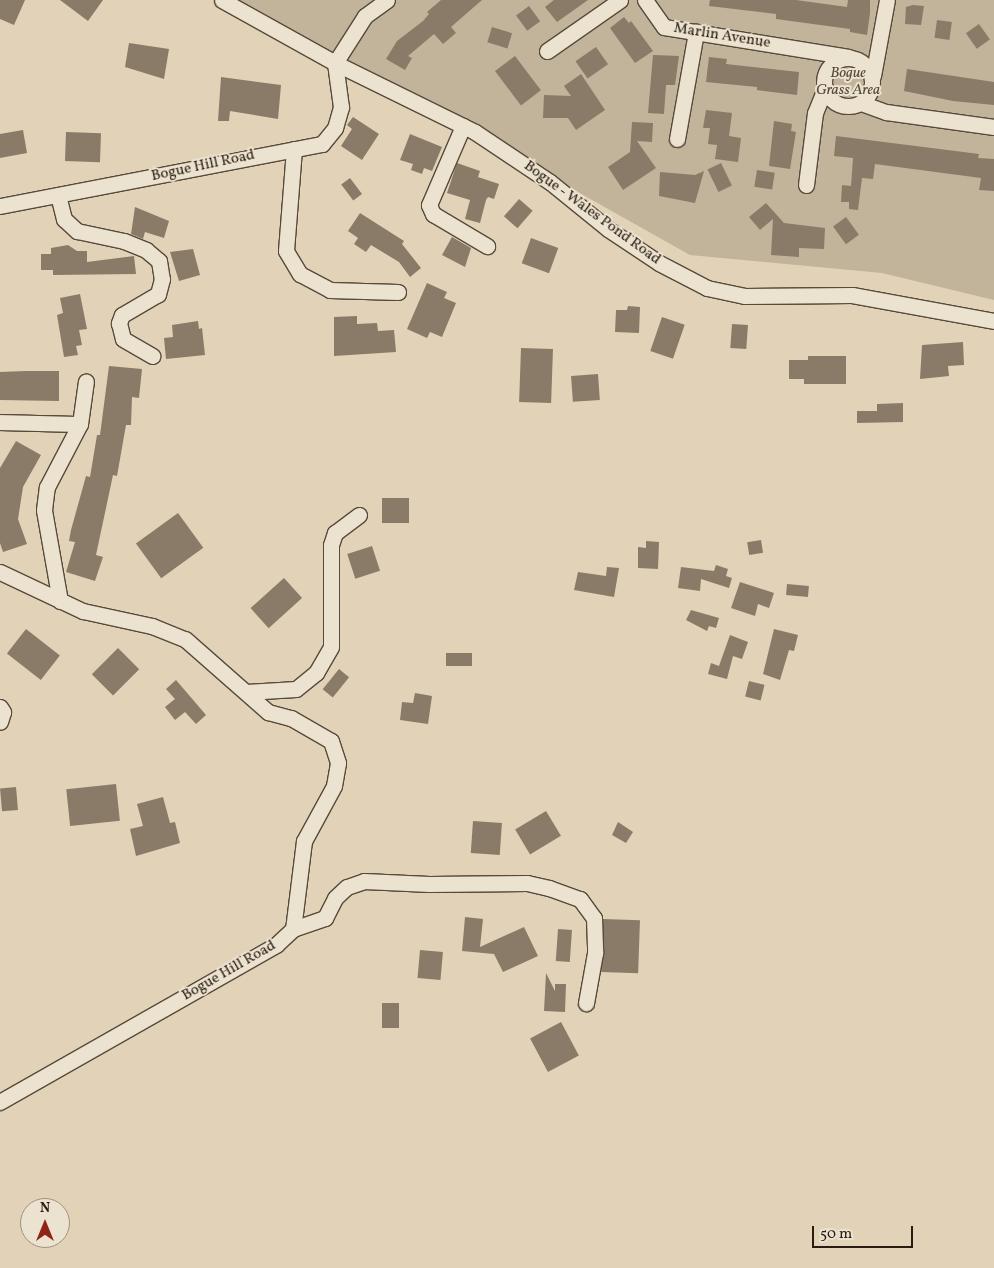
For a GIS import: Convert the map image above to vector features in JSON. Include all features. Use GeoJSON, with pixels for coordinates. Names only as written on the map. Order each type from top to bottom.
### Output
{"type":"FeatureCollection","features":[{"type":"Feature","properties":{"kind":"street","name":"Bogue - Wales Pond Road"},"geometry":{"type":"LineString","coordinates":[[222,0],[335,63],[463,126],[550,182],[608,229],[659,263],[707,288],[744,296],[852,295],[994,321]]}},
{"type":"Feature","properties":{"kind":"street"},"geometry":{"type":"LineString","coordinates":[[335,63],[365,16],[387,0]]}},
{"type":"Feature","properties":{"kind":"street"},"geometry":{"type":"LineString","coordinates":[[547,51],[620,0]]}},
{"type":"Feature","properties":{"kind":"street","name":"Marlin Avenue"},"geometry":{"type":"LineString","coordinates":[[645,0],[664,27],[854,58]]}},
{"type":"Feature","properties":{"kind":"street"},"geometry":{"type":"LineString","coordinates":[[861,103],[873,80],[888,0]]}},
{"type":"Feature","properties":{"kind":"street"},"geometry":{"type":"LineString","coordinates":[[676,138],[696,32]]}},
{"type":"Feature","properties":{"kind":"street"},"geometry":{"type":"LineString","coordinates":[[806,185],[815,113],[825,88],[826,72],[812,50]]}},
{"type":"Feature","properties":{"kind":"street"},"geometry":{"type":"LineString","coordinates":[[826,72],[836,60],[854,58],[879,51]]}},
{"type":"Feature","properties":{"kind":"street"},"geometry":{"type":"LineString","coordinates":[[854,58],[873,80],[886,112]]}},
{"type":"Feature","properties":{"kind":"street","name":"Bogue Hill Road"},"geometry":{"type":"LineString","coordinates":[[0,206],[322,144],[335,128],[341,107],[335,63]]}},
{"type":"Feature","properties":{"kind":"street"},"geometry":{"type":"LineString","coordinates":[[825,88],[835,102],[848,106],[861,103],[886,112],[994,127]]}},
{"type":"Feature","properties":{"kind":"street"},"geometry":{"type":"LineString","coordinates":[[815,113],[835,102]]}},
{"type":"Feature","properties":{"kind":"street"},"geometry":{"type":"LineString","coordinates":[[463,126],[429,204],[433,214],[487,246]]}},
{"type":"Feature","properties":{"kind":"street"},"geometry":{"type":"LineString","coordinates":[[294,149],[286,251],[300,274],[330,290],[398,292]]}},
{"type":"Feature","properties":{"kind":"street"},"geometry":{"type":"LineString","coordinates":[[58,195],[64,219],[77,231],[124,241],[146,250],[159,261],[162,278],[158,294],[122,316],[119,323],[123,339],[153,356]]}},
{"type":"Feature","properties":{"kind":"street"},"geometry":{"type":"LineString","coordinates":[[60,601],[44,510],[47,487],[80,424],[86,381]]}},
{"type":"Feature","properties":{"kind":"street"},"geometry":{"type":"LineString","coordinates":[[0,422],[80,424]]}},
{"type":"Feature","properties":{"kind":"street"},"geometry":{"type":"LineString","coordinates":[[246,692],[296,689],[316,673],[331,647],[331,545],[335,534],[359,515]]}},
{"type":"Feature","properties":{"kind":"street"},"geometry":{"type":"LineString","coordinates":[[0,572],[82,611],[152,626],[185,639],[268,712],[291,718],[331,741],[338,763],[334,786],[304,841],[293,929],[325,918],[335,898],[347,887],[364,881],[429,884],[510,882],[549,888],[580,899],[594,918],[595,953],[586,1003]]}},
{"type":"Feature","properties":{"kind":"street"},"geometry":{"type":"LineString","coordinates":[[0,707],[3,712],[0,722]]}},
{"type":"Feature","properties":{"kind":"street","name":"Bogue Hill Road"},"geometry":{"type":"LineString","coordinates":[[0,1101],[276,946],[293,929]]}},
{"type":"Feature","properties":{"kind":"green space","name":"Bogue Grass Area"},"geometry":{"type":"Polygon","coordinates":[[[236,0],[994,0],[994,300],[882,273],[690,255],[236,0]]]}},
{"type":"Feature","properties":{"kind":"building"},"geometry":{"type":"Polygon","coordinates":[[[0,0],[25,0],[14,25],[0,19],[0,0]]]}},
{"type":"Feature","properties":{"kind":"building"},"geometry":{"type":"Polygon","coordinates":[[[60,0],[103,0],[88,21],[60,0]]]}},
{"type":"Feature","properties":{"kind":"building"},"geometry":{"type":"Polygon","coordinates":[[[441,0],[482,0],[451,27],[456,33],[443,44],[434,34],[408,56],[412,58],[405,70],[386,59],[397,41],[423,21],[429,14],[427,12],[441,0]]]}},
{"type":"Feature","properties":{"kind":"building"},"geometry":{"type":"Polygon","coordinates":[[[554,0],[588,0],[557,22],[545,7],[554,0]]]}},
{"type":"Feature","properties":{"kind":"building"},"geometry":{"type":"Polygon","coordinates":[[[710,0],[796,0],[847,7],[848,0],[870,0],[867,35],[850,32],[850,29],[776,19],[776,14],[709,6],[710,0]]]}},
{"type":"Feature","properties":{"kind":"building"},"geometry":{"type":"Polygon","coordinates":[[[913,5],[924,6],[921,25],[905,24],[906,7],[913,5]]]}},
{"type":"Feature","properties":{"kind":"building"},"geometry":{"type":"Polygon","coordinates":[[[529,6],[540,21],[527,31],[516,15],[529,6]]]}},
{"type":"Feature","properties":{"kind":"building"},"geometry":{"type":"Polygon","coordinates":[[[624,17],[629,23],[631,21],[653,51],[635,63],[610,28],[624,17]]]}},
{"type":"Feature","properties":{"kind":"building"},"geometry":{"type":"Polygon","coordinates":[[[937,20],[952,22],[949,40],[934,38],[937,20]]]}},
{"type":"Feature","properties":{"kind":"building"},"geometry":{"type":"Polygon","coordinates":[[[979,24],[990,40],[977,49],[966,33],[979,24]]]}},
{"type":"Feature","properties":{"kind":"building"},"geometry":{"type":"Polygon","coordinates":[[[492,27],[512,33],[507,48],[487,42],[492,27]]]}},
{"type":"Feature","properties":{"kind":"building"},"geometry":{"type":"Polygon","coordinates":[[[129,43],[169,49],[164,79],[125,67],[129,43]]]}},
{"type":"Feature","properties":{"kind":"building"},"geometry":{"type":"Polygon","coordinates":[[[596,47],[608,64],[588,79],[576,61],[596,47]]]}},
{"type":"Feature","properties":{"kind":"building"},"geometry":{"type":"Polygon","coordinates":[[[653,55],[679,56],[675,85],[666,85],[664,114],[648,113],[653,55]]]}},
{"type":"Feature","properties":{"kind":"building"},"geometry":{"type":"Polygon","coordinates":[[[515,56],[541,90],[521,105],[495,71],[515,56]]]}},
{"type":"Feature","properties":{"kind":"building"},"geometry":{"type":"Polygon","coordinates":[[[709,57],[727,59],[726,64],[799,72],[797,95],[757,90],[757,87],[706,82],[709,57]]]}},
{"type":"Feature","properties":{"kind":"building"},"geometry":{"type":"Polygon","coordinates":[[[907,69],[994,82],[994,105],[953,101],[904,91],[907,69]]]}},
{"type":"Feature","properties":{"kind":"building"},"geometry":{"type":"Polygon","coordinates":[[[581,74],[605,110],[576,130],[568,118],[543,118],[544,95],[571,96],[564,86],[581,74]]]}},
{"type":"Feature","properties":{"kind":"building"},"geometry":{"type":"Polygon","coordinates":[[[221,77],[281,85],[278,119],[230,111],[229,121],[218,121],[221,77]]]}},
{"type":"Feature","properties":{"kind":"building"},"geometry":{"type":"Polygon","coordinates":[[[706,110],[732,113],[729,136],[741,138],[738,162],[715,159],[717,145],[708,144],[710,128],[703,128],[706,110]]]}},
{"type":"Feature","properties":{"kind":"building"},"geometry":{"type":"Polygon","coordinates":[[[353,117],[379,134],[362,160],[341,146],[352,129],[347,125],[353,117]]]}},
{"type":"Feature","properties":{"kind":"building"},"geometry":{"type":"Polygon","coordinates":[[[774,121],[792,124],[791,131],[796,132],[790,169],[769,166],[774,121]]]}},
{"type":"Feature","properties":{"kind":"building"},"geometry":{"type":"Polygon","coordinates":[[[632,122],[653,123],[652,142],[637,141],[656,168],[623,190],[608,167],[630,152],[632,122]]]}},
{"type":"Feature","properties":{"kind":"building"},"geometry":{"type":"Polygon","coordinates":[[[23,130],[27,153],[0,158],[0,134],[23,130]]]}},
{"type":"Feature","properties":{"kind":"building"},"geometry":{"type":"Polygon","coordinates":[[[66,132],[101,133],[100,162],[65,161],[66,132]]]}},
{"type":"Feature","properties":{"kind":"building"},"geometry":{"type":"Polygon","coordinates":[[[410,134],[442,147],[432,171],[424,168],[422,174],[411,170],[413,164],[400,160],[410,134]]]}},
{"type":"Feature","properties":{"kind":"building"},"geometry":{"type":"Polygon","coordinates":[[[836,136],[979,154],[978,158],[994,159],[994,191],[979,190],[981,178],[875,164],[873,179],[862,178],[858,210],[849,209],[849,202],[841,202],[842,185],[851,186],[853,158],[834,156],[836,136]]]}},
{"type":"Feature","properties":{"kind":"building"},"geometry":{"type":"Polygon","coordinates":[[[457,163],[480,171],[478,177],[499,184],[494,199],[488,197],[486,200],[480,223],[465,219],[470,200],[447,193],[457,163]]]}},
{"type":"Feature","properties":{"kind":"building"},"geometry":{"type":"Polygon","coordinates":[[[721,163],[732,185],[718,192],[708,170],[721,163]]]}},
{"type":"Feature","properties":{"kind":"building"},"geometry":{"type":"Polygon","coordinates":[[[757,170],[775,173],[772,190],[754,187],[757,170]]]}},
{"type":"Feature","properties":{"kind":"building"},"geometry":{"type":"Polygon","coordinates":[[[704,171],[695,203],[659,196],[660,172],[695,175],[704,171]]]}},
{"type":"Feature","properties":{"kind":"building"},"geometry":{"type":"Polygon","coordinates":[[[350,178],[362,194],[353,201],[341,185],[350,178]]]}},
{"type":"Feature","properties":{"kind":"building"},"geometry":{"type":"Polygon","coordinates":[[[519,199],[533,211],[517,228],[504,216],[519,199]]]}},
{"type":"Feature","properties":{"kind":"building"},"geometry":{"type":"Polygon","coordinates":[[[766,203],[784,223],[825,228],[824,249],[799,248],[799,257],[771,255],[773,219],[760,230],[749,217],[766,203]]]}},
{"type":"Feature","properties":{"kind":"building"},"geometry":{"type":"Polygon","coordinates":[[[135,207],[169,221],[164,238],[145,232],[143,239],[131,234],[135,207]]]}},
{"type":"Feature","properties":{"kind":"building"},"geometry":{"type":"Polygon","coordinates":[[[360,213],[404,241],[402,244],[421,268],[410,277],[399,262],[371,245],[366,252],[354,244],[358,238],[348,231],[360,213]]]}},
{"type":"Feature","properties":{"kind":"building"},"geometry":{"type":"Polygon","coordinates":[[[846,217],[859,235],[846,244],[833,226],[846,217]]]}},
{"type":"Feature","properties":{"kind":"building"},"geometry":{"type":"Polygon","coordinates":[[[452,237],[471,248],[465,267],[442,255],[452,237]]]}},
{"type":"Feature","properties":{"kind":"building"},"geometry":{"type":"Polygon","coordinates":[[[531,238],[558,248],[549,273],[522,263],[531,238]]]}},
{"type":"Feature","properties":{"kind":"building"},"geometry":{"type":"Polygon","coordinates":[[[68,245],[77,251],[87,251],[87,262],[134,256],[136,274],[53,275],[53,270],[41,270],[41,254],[51,254],[51,248],[68,245]]]}},
{"type":"Feature","properties":{"kind":"building"},"geometry":{"type":"Polygon","coordinates":[[[193,249],[200,275],[179,281],[170,252],[193,249]]]}},
{"type":"Feature","properties":{"kind":"building"},"geometry":{"type":"Polygon","coordinates":[[[427,283],[447,292],[444,298],[456,303],[442,337],[430,332],[427,338],[407,329],[427,283]]]}},
{"type":"Feature","properties":{"kind":"building"},"geometry":{"type":"Polygon","coordinates":[[[80,294],[87,329],[79,330],[82,345],[76,346],[78,355],[64,357],[57,315],[63,313],[60,298],[80,294]]]}},
{"type":"Feature","properties":{"kind":"building"},"geometry":{"type":"Polygon","coordinates":[[[628,306],[640,307],[639,333],[615,332],[616,310],[627,310],[628,306]]]}},
{"type":"Feature","properties":{"kind":"building"},"geometry":{"type":"Polygon","coordinates":[[[357,316],[357,324],[377,323],[378,331],[394,330],[396,352],[334,356],[334,317],[357,316]]]}},
{"type":"Feature","properties":{"kind":"building"},"geometry":{"type":"Polygon","coordinates":[[[662,317],[685,325],[673,359],[650,351],[662,317]]]}},
{"type":"Feature","properties":{"kind":"building"},"geometry":{"type":"Polygon","coordinates":[[[198,321],[199,329],[202,328],[205,355],[166,359],[164,338],[173,337],[172,325],[198,321]]]}},
{"type":"Feature","properties":{"kind":"building"},"geometry":{"type":"Polygon","coordinates":[[[732,324],[748,325],[746,349],[730,348],[732,324]]]}},
{"type":"Feature","properties":{"kind":"building"},"geometry":{"type":"Polygon","coordinates":[[[963,342],[964,365],[948,366],[949,376],[920,379],[922,345],[963,342]]]}},
{"type":"Feature","properties":{"kind":"building"},"geometry":{"type":"Polygon","coordinates":[[[521,348],[553,349],[551,403],[519,402],[521,348]]]}},
{"type":"Feature","properties":{"kind":"building"},"geometry":{"type":"Polygon","coordinates":[[[808,356],[846,356],[846,384],[804,384],[804,379],[789,379],[789,360],[808,360],[808,356]]]}},
{"type":"Feature","properties":{"kind":"building"},"geometry":{"type":"Polygon","coordinates":[[[109,366],[142,369],[139,398],[132,397],[131,425],[126,425],[117,476],[113,475],[96,555],[103,557],[95,581],[66,572],[75,542],[69,541],[71,530],[86,476],[90,477],[97,435],[100,435],[109,366]]]}},
{"type":"Feature","properties":{"kind":"building"},"geometry":{"type":"Polygon","coordinates":[[[59,371],[59,401],[0,400],[0,372],[59,371]]]}},
{"type":"Feature","properties":{"kind":"building"},"geometry":{"type":"Polygon","coordinates":[[[598,374],[600,400],[573,402],[571,376],[598,374]]]}},
{"type":"Feature","properties":{"kind":"building"},"geometry":{"type":"Polygon","coordinates":[[[903,403],[903,422],[857,423],[857,411],[877,411],[877,404],[903,403]]]}},
{"type":"Feature","properties":{"kind":"building"},"geometry":{"type":"Polygon","coordinates":[[[16,441],[41,455],[23,487],[18,519],[27,544],[3,552],[0,543],[0,468],[16,441]]]}},
{"type":"Feature","properties":{"kind":"building"},"geometry":{"type":"Polygon","coordinates":[[[382,498],[409,498],[409,523],[382,523],[382,498]]]}},
{"type":"Feature","properties":{"kind":"building"},"geometry":{"type":"Polygon","coordinates":[[[178,513],[203,548],[161,578],[136,544],[178,513]]]}},
{"type":"Feature","properties":{"kind":"building"},"geometry":{"type":"Polygon","coordinates":[[[761,540],[763,553],[749,555],[747,542],[761,540]]]}},
{"type":"Feature","properties":{"kind":"building"},"geometry":{"type":"Polygon","coordinates":[[[646,541],[659,542],[658,569],[638,568],[638,547],[646,548],[646,541]]]}},
{"type":"Feature","properties":{"kind":"building"},"geometry":{"type":"Polygon","coordinates":[[[372,546],[380,571],[355,579],[347,554],[372,546]]]}},
{"type":"Feature","properties":{"kind":"building"},"geometry":{"type":"Polygon","coordinates":[[[716,565],[728,569],[726,576],[732,578],[729,588],[701,579],[700,591],[678,588],[681,567],[714,571],[716,565]]]}},
{"type":"Feature","properties":{"kind":"building"},"geometry":{"type":"Polygon","coordinates":[[[607,567],[619,568],[614,597],[574,590],[578,572],[606,576],[607,567]]]}},
{"type":"Feature","properties":{"kind":"building"},"geometry":{"type":"Polygon","coordinates":[[[284,578],[302,598],[269,628],[251,608],[284,578]]]}},
{"type":"Feature","properties":{"kind":"building"},"geometry":{"type":"Polygon","coordinates":[[[740,582],[774,593],[769,608],[758,604],[755,616],[731,608],[740,582]]]}},
{"type":"Feature","properties":{"kind":"building"},"geometry":{"type":"Polygon","coordinates":[[[787,584],[809,586],[808,597],[786,595],[787,584]]]}},
{"type":"Feature","properties":{"kind":"building"},"geometry":{"type":"Polygon","coordinates":[[[691,610],[719,618],[716,628],[709,626],[707,631],[686,620],[691,610]]]}},
{"type":"Feature","properties":{"kind":"building"},"geometry":{"type":"Polygon","coordinates":[[[26,629],[60,655],[41,680],[7,653],[26,629]]]}},
{"type":"Feature","properties":{"kind":"building"},"geometry":{"type":"Polygon","coordinates":[[[774,629],[798,635],[794,651],[789,650],[780,680],[763,674],[774,629]]]}},
{"type":"Feature","properties":{"kind":"building"},"geometry":{"type":"Polygon","coordinates":[[[730,635],[748,642],[742,659],[733,656],[727,679],[708,674],[711,663],[719,666],[730,635]]]}},
{"type":"Feature","properties":{"kind":"building"},"geometry":{"type":"Polygon","coordinates":[[[118,648],[139,669],[113,695],[92,674],[118,648]]]}},
{"type":"Feature","properties":{"kind":"building"},"geometry":{"type":"Polygon","coordinates":[[[446,653],[472,653],[472,666],[446,666],[446,653]]]}},
{"type":"Feature","properties":{"kind":"building"},"geometry":{"type":"Polygon","coordinates":[[[339,669],[349,677],[333,697],[323,689],[339,669]]]}},
{"type":"Feature","properties":{"kind":"building"},"geometry":{"type":"Polygon","coordinates":[[[176,680],[206,715],[196,724],[185,712],[175,720],[165,707],[175,699],[166,689],[176,680]]]}},
{"type":"Feature","properties":{"kind":"building"},"geometry":{"type":"Polygon","coordinates":[[[749,681],[765,685],[761,700],[745,697],[749,681]]]}},
{"type":"Feature","properties":{"kind":"building"},"geometry":{"type":"Polygon","coordinates":[[[415,693],[432,696],[428,724],[400,720],[402,702],[413,703],[415,693]]]}},
{"type":"Feature","properties":{"kind":"building"},"geometry":{"type":"Polygon","coordinates":[[[116,784],[120,821],[70,826],[66,789],[116,784]]]}},
{"type":"Feature","properties":{"kind":"building"},"geometry":{"type":"Polygon","coordinates":[[[16,787],[18,810],[2,811],[0,788],[16,787]]]}},
{"type":"Feature","properties":{"kind":"building"},"geometry":{"type":"Polygon","coordinates":[[[163,797],[170,823],[175,822],[180,843],[136,856],[130,829],[143,826],[137,804],[163,797]]]}},
{"type":"Feature","properties":{"kind":"building"},"geometry":{"type":"Polygon","coordinates":[[[546,811],[561,836],[530,854],[515,830],[546,811]]]}},
{"type":"Feature","properties":{"kind":"building"},"geometry":{"type":"Polygon","coordinates":[[[473,821],[502,823],[500,855],[471,853],[473,821]]]}},
{"type":"Feature","properties":{"kind":"building"},"geometry":{"type":"Polygon","coordinates":[[[618,822],[633,832],[626,843],[612,835],[618,822]]]}},
{"type":"Feature","properties":{"kind":"building"},"geometry":{"type":"Polygon","coordinates":[[[465,917],[483,919],[480,947],[524,927],[538,956],[503,972],[494,954],[462,951],[465,917]]]}},
{"type":"Feature","properties":{"kind":"building"},"geometry":{"type":"Polygon","coordinates":[[[603,919],[640,920],[638,973],[601,972],[603,919]]]}},
{"type":"Feature","properties":{"kind":"building"},"geometry":{"type":"Polygon","coordinates":[[[558,929],[572,930],[570,962],[556,961],[558,929]]]}},
{"type":"Feature","properties":{"kind":"building"},"geometry":{"type":"Polygon","coordinates":[[[420,950],[443,952],[440,980],[418,978],[420,950]]]}},
{"type":"Feature","properties":{"kind":"building"},"geometry":{"type":"Polygon","coordinates":[[[546,973],[555,991],[555,984],[566,984],[565,1012],[544,1011],[546,973]]]}},
{"type":"Feature","properties":{"kind":"building"},"geometry":{"type":"Polygon","coordinates":[[[382,1003],[399,1003],[399,1028],[382,1028],[382,1003]]]}},
{"type":"Feature","properties":{"kind":"building"},"geometry":{"type":"Polygon","coordinates":[[[561,1022],[579,1056],[548,1072],[530,1038],[561,1022]]]}}]}
